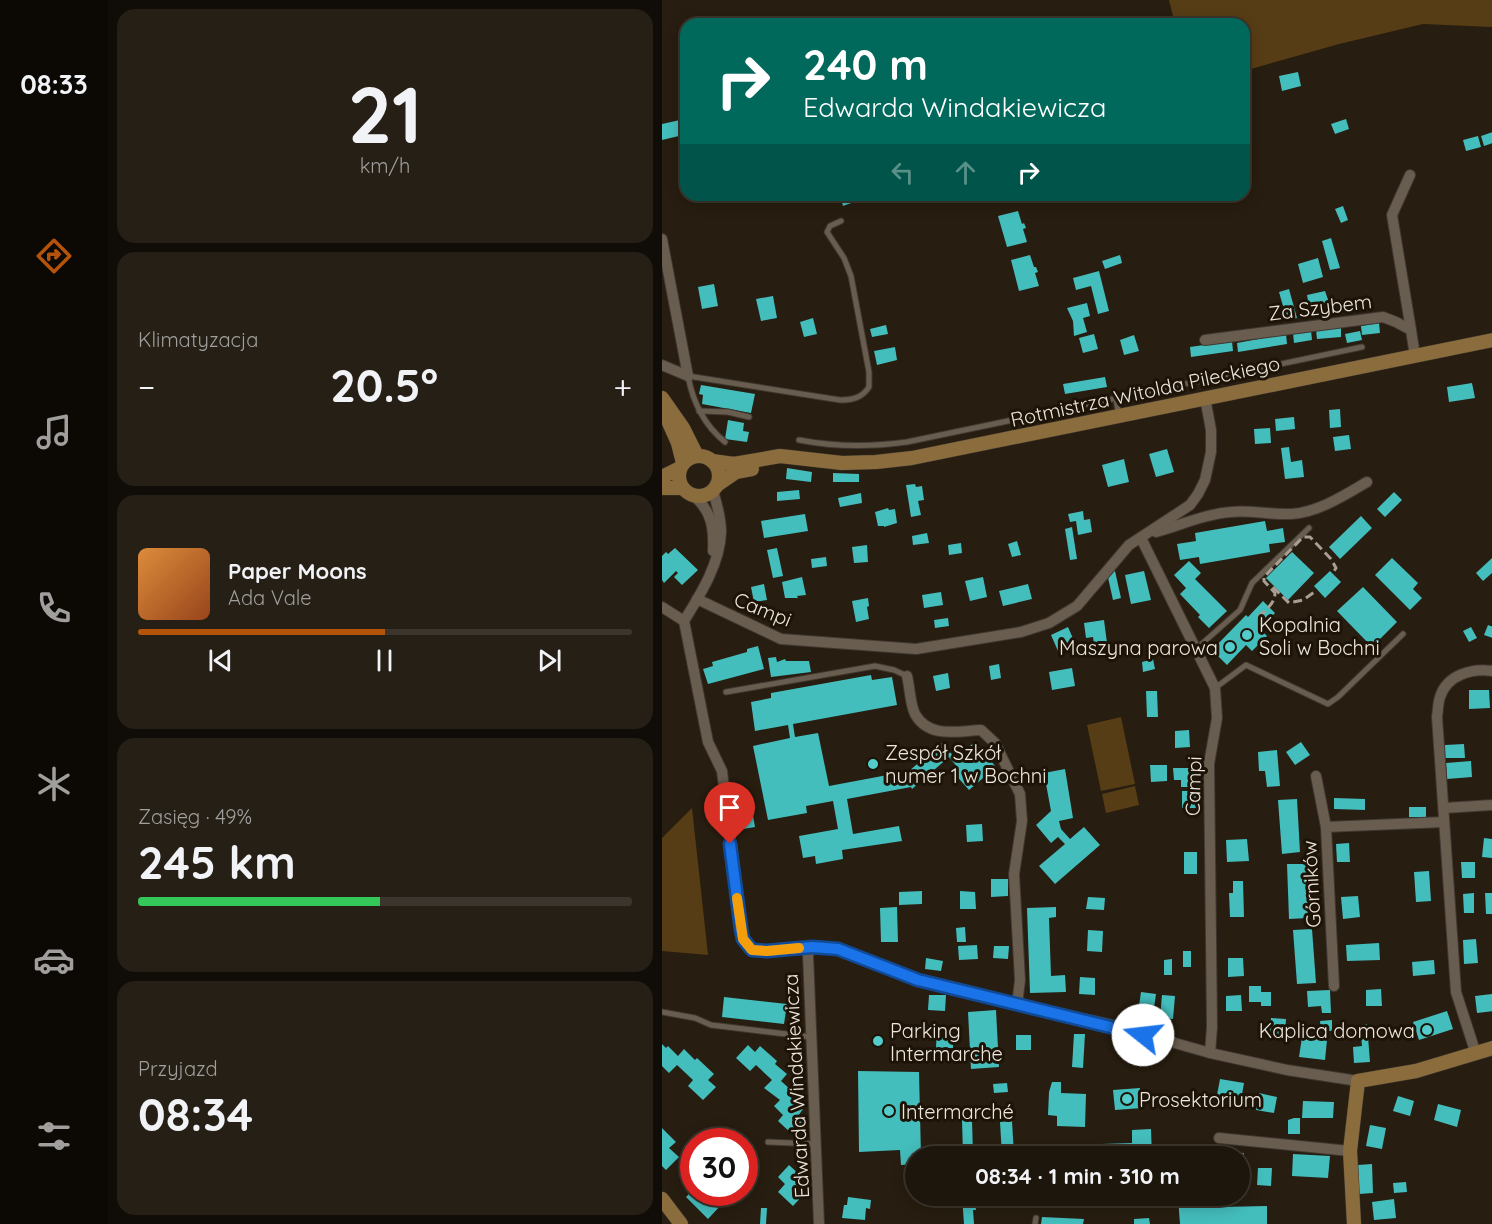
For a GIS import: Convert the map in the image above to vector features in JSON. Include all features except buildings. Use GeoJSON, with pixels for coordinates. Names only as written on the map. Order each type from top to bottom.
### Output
{"type":"FeatureCollection","features":[{"type":"Feature","properties":{"kind":"main road","name":"Rotmistrza Witolda Pileckiego"},"geometry":{"type":"LineString","coordinates":[[713,461],[734,464],[779,456],[849,463],[903,460],[1493,340]]}},
{"type":"Feature","properties":{"kind":"main road"},"geometry":{"type":"LineString","coordinates":[[662,399],[683,428],[697,456]]}},
{"type":"Feature","properties":{"kind":"main road"},"geometry":{"type":"LineString","coordinates":[[662,409],[678,443],[682,466]]}},
{"type":"Feature","properties":{"kind":"main road"},"geometry":{"type":"LineString","coordinates":[[703,456],[713,461],[719,475],[715,488],[708,495],[695,497],[682,488],[678,478],[687,459],[703,456]]}},
{"type":"Feature","properties":{"kind":"main road","name":"Rotmistrza Witolda Pileckiego"},"geometry":{"type":"LineString","coordinates":[[715,488],[736,472],[804,460]]}},
{"type":"Feature","properties":{"kind":"main road"},"geometry":{"type":"LineString","coordinates":[[662,477],[682,466]]}},
{"type":"Feature","properties":{"kind":"main road"},"geometry":{"type":"LineString","coordinates":[[662,488],[682,488]]}},
{"type":"Feature","properties":{"kind":"main road"},"geometry":{"type":"LineString","coordinates":[[1354,1224],[1350,1152],[1358,1081],[1416,1071],[1493,1048]]}},
{"type":"Feature","properties":{"kind":"main road"},"geometry":{"type":"LineString","coordinates":[[662,1199],[681,1224]]}},
{"type":"Feature","properties":{"kind":"street"},"geometry":{"type":"LineString","coordinates":[[1410,175],[1392,214],[1415,356]]}},
{"type":"Feature","properties":{"kind":"street"},"geometry":{"type":"LineString","coordinates":[[662,239],[688,376]]}},
{"type":"Feature","properties":{"kind":"street","name":"Za Szybem"},"geometry":{"type":"LineString","coordinates":[[1205,340],[1383,318],[1411,330]]}},
{"type":"Feature","properties":{"kind":"street"},"geometry":{"type":"LineString","coordinates":[[662,365],[688,376]]}},
{"type":"Feature","properties":{"kind":"street","name":"Campi"},"geometry":{"type":"LineString","coordinates":[[697,599],[781,639],[916,649],[1021,632],[1049,623],[1077,606],[1129,545],[1190,505],[1205,480],[1211,452],[1211,430],[1205,398]]}},
{"type":"Feature","properties":{"kind":"street"},"geometry":{"type":"LineString","coordinates":[[1144,536],[1187,521],[1225,513],[1291,514],[1306,512],[1349,493],[1367,482]]}},
{"type":"Feature","properties":{"kind":"street"},"geometry":{"type":"LineString","coordinates":[[662,607],[684,621],[713,566],[721,533],[715,488]]}},
{"type":"Feature","properties":{"kind":"street"},"geometry":{"type":"LineString","coordinates":[[695,497],[704,505],[712,521],[713,566]]}},
{"type":"Feature","properties":{"kind":"street","name":"Campi"},"geometry":{"type":"LineString","coordinates":[[1144,536],[1195,650],[1215,688],[1217,718],[1209,765],[1212,1027],[1210,1053]]}},
{"type":"Feature","properties":{"kind":"street","name":"Edwarda Windakiewicza"},"geometry":{"type":"LineString","coordinates":[[684,621],[707,742],[722,771],[743,939],[752,950],[812,947],[838,949],[918,980],[1017,1005],[1108,1024],[1210,1053],[1287,1070],[1358,1081]]}},
{"type":"Feature","properties":{"kind":"street"},"geometry":{"type":"LineString","coordinates":[[1476,1054],[1456,992],[1437,717],[1440,697],[1447,684],[1468,671],[1493,671]]}},
{"type":"Feature","properties":{"kind":"street"},"geometry":{"type":"LineString","coordinates":[[907,676],[915,714],[922,722],[938,733],[981,730],[995,743],[1020,794],[1022,821],[1014,874],[1020,980],[1017,1005]]}},
{"type":"Feature","properties":{"kind":"street"},"geometry":{"type":"LineString","coordinates":[[1316,776],[1326,827]]}},
{"type":"Feature","properties":{"kind":"street"},"geometry":{"type":"LineString","coordinates":[[1444,808],[1493,804]]}},
{"type":"Feature","properties":{"kind":"street","name":"Górników"},"geometry":{"type":"LineString","coordinates":[[1334,986],[1326,827],[1444,822]]}},
{"type":"Feature","properties":{"kind":"street","name":"Edwarda Windakiewicza"},"geometry":{"type":"LineString","coordinates":[[812,947],[808,955],[819,1224]]}},
{"type":"Feature","properties":{"kind":"street"},"geometry":{"type":"LineString","coordinates":[[1219,1138],[1350,1152]]}},
{"type":"Feature","properties":{"kind":"lane"},"geometry":{"type":"LineString","coordinates":[[725,442],[699,411],[690,391],[688,376],[832,400],[848,400],[864,394],[870,382],[854,287],[844,258],[827,232],[830,226],[841,221]]}},
{"type":"Feature","properties":{"kind":"lane"},"geometry":{"type":"LineString","coordinates":[[799,441],[858,446],[906,442],[1362,347]]}},
{"type":"Feature","properties":{"kind":"lane"},"geometry":{"type":"LineString","coordinates":[[1116,397],[1120,416]]}},
{"type":"Feature","properties":{"kind":"lane"},"geometry":{"type":"LineString","coordinates":[[699,411],[728,412],[749,417]]}},
{"type":"Feature","properties":{"kind":"lane"},"geometry":{"type":"LineString","coordinates":[[1195,650],[1240,610],[1252,583],[1309,528]]}},
{"type":"Feature","properties":{"kind":"lane"},"geometry":{"type":"LineString","coordinates":[[1215,688],[1246,665],[1328,704],[1403,634]]}},
{"type":"Feature","properties":{"kind":"lane"},"geometry":{"type":"LineString","coordinates":[[726,692],[875,666],[894,670],[907,676]]}},
{"type":"Feature","properties":{"kind":"lane"},"geometry":{"type":"LineString","coordinates":[[662,1012],[695,1018],[711,1025],[811,1037]]}},
{"type":"Feature","properties":{"kind":"lane"},"geometry":{"type":"LineString","coordinates":[[768,1143],[816,1144]]}},
{"type":"Feature","properties":{"kind":"shaded area"},"geometry":{"type":"Polygon","coordinates":[[[1169,0],[1492,0],[1492,27],[1423,24],[1339,44],[1250,69],[1250,18],[1174,18],[1169,0]]]}},
{"type":"Feature","properties":{"kind":"shaded area"},"geometry":{"type":"Polygon","coordinates":[[[1121,717],[1135,784],[1101,791],[1087,725],[1121,717]]]}},
{"type":"Feature","properties":{"kind":"shaded area"},"geometry":{"type":"Polygon","coordinates":[[[1135,786],[1139,805],[1106,813],[1102,794],[1135,786]]]}},
{"type":"Feature","properties":{"kind":"shaded area"},"geometry":{"type":"Polygon","coordinates":[[[692,808],[708,955],[662,951],[662,838],[692,808]]]}},
{"type":"Feature","properties":{"kind":"railway"},"geometry":{"type":"LineString","coordinates":[[1258,617],[1275,597],[1275,593],[1264,581],[1264,577],[1303,537],[1310,537],[1331,559],[1336,568],[1333,573]]}},
{"type":"Feature","properties":{"kind":"railway"},"geometry":{"type":"LineString","coordinates":[[1273,587],[1289,603],[1303,600],[1316,591]]}},
{"type":"Feature","properties":{"kind":"slow traffic"},"geometry":{"type":"LineString","coordinates":[[737,898],[743,939],[752,950],[799,948]]}},
{"type":"Feature","properties":{"kind":"place","name":"Kopalnia Soli w Bochni"},"geometry":{"type":"Point","coordinates":[1247,635]}},
{"type":"Feature","properties":{"kind":"place","name":"Maszyna parowa"},"geometry":{"type":"Point","coordinates":[1230,647]}},
{"type":"Feature","properties":{"kind":"place","name":"Zespół Szkół numer 1 w Bochni"},"geometry":{"type":"Point","coordinates":[873,764]}},
{"type":"Feature","properties":{"kind":"place","name":"Kaplica domowa"},"geometry":{"type":"Point","coordinates":[1427,1030]}},
{"type":"Feature","properties":{"kind":"place","name":"Parking Intermarche"},"geometry":{"type":"Point","coordinates":[878,1041]}},
{"type":"Feature","properties":{"kind":"place","name":"Prosektorium"},"geometry":{"type":"Point","coordinates":[1127,1099]}},
{"type":"Feature","properties":{"kind":"place","name":"Intermarché"},"geometry":{"type":"Point","coordinates":[889,1111]}},
{"type":"Feature","properties":{"kind":"route"},"geometry":{"type":"LineString","coordinates":[[730,844],[743,939],[752,950],[812,947],[838,949],[918,980],[1017,1005],[1108,1024],[1143,1035]]}}]}
